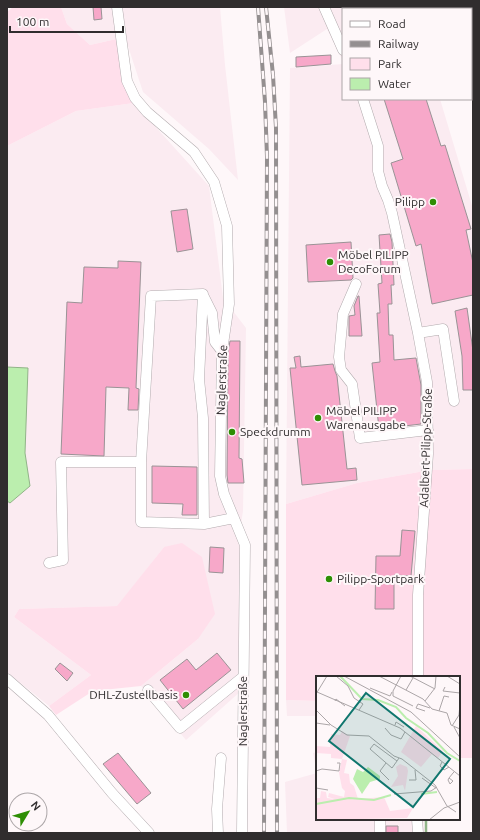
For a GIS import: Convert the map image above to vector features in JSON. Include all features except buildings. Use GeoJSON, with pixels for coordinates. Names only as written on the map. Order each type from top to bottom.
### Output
{"type":"FeatureCollection","features":[{"type":"Feature","properties":{"kind":"street","name":"Naglerstraße"},"geometry":{"type":"LineString","coordinates":[[117,7],[126,81],[135,98],[147,112],[194,152],[214,182],[227,226],[229,304],[222,351],[220,476],[224,494],[245,544],[242,833]]}},
{"type":"Feature","properties":{"kind":"street"},"geometry":{"type":"LineString","coordinates":[[324,7],[342,44]]}},
{"type":"Feature","properties":{"kind":"street","name":"Adalbert-Pilipp-Straße"},"geometry":{"type":"LineString","coordinates":[[363,100],[378,146],[378,171],[392,213],[428,382],[428,454],[418,595],[418,676]]}},
{"type":"Feature","properties":{"kind":"street"},"geometry":{"type":"LineString","coordinates":[[356,284],[343,314],[339,357],[341,370],[352,384],[360,438],[428,430]]}},
{"type":"Feature","properties":{"kind":"street"},"geometry":{"type":"LineString","coordinates":[[203,294],[212,313],[215,342],[222,351]]}},
{"type":"Feature","properties":{"kind":"street"},"geometry":{"type":"LineString","coordinates":[[203,294],[151,296],[141,462],[140,522],[204,524],[234,518]]}},
{"type":"Feature","properties":{"kind":"street"},"geometry":{"type":"LineString","coordinates":[[203,294],[199,379],[203,418],[204,524]]}},
{"type":"Feature","properties":{"kind":"street"},"geometry":{"type":"LineString","coordinates":[[418,333],[443,329],[454,401]]}},
{"type":"Feature","properties":{"kind":"street"},"geometry":{"type":"LineString","coordinates":[[49,562],[63,560],[61,462],[141,462]]}},
{"type":"Feature","properties":{"kind":"street"},"geometry":{"type":"LineString","coordinates":[[148,690],[180,728],[243,677]]}},
{"type":"Feature","properties":{"kind":"street"},"geometry":{"type":"LineString","coordinates":[[7,679],[48,715],[112,793],[149,833]]}},
{"type":"Feature","properties":{"kind":"street"},"geometry":{"type":"LineString","coordinates":[[218,833],[217,809],[221,758]]}},
{"type":"Feature","properties":{"kind":"street"},"geometry":{"type":"LineString","coordinates":[[380,820],[380,833]]}},
{"type":"Feature","properties":{"kind":"street"},"geometry":{"type":"LineString","coordinates":[[418,820],[418,833]]}},
{"type":"Feature","properties":{"kind":"shaded area"},"geometry":{"type":"Polygon","coordinates":[[[61,7],[220,7],[238,180],[209,149],[143,92],[125,37],[90,45],[67,24],[61,7]]]}},
{"type":"Feature","properties":{"kind":"shaded area"},"geometry":{"type":"Polygon","coordinates":[[[284,7],[402,7],[342,8],[342,59],[327,29],[290,53],[284,7]]]}},
{"type":"Feature","properties":{"kind":"shaded area"},"geometry":{"type":"Polygon","coordinates":[[[342,64],[342,100],[440,100],[473,209],[473,469],[430,470],[357,483],[286,504],[290,68],[342,64]]]}},
{"type":"Feature","properties":{"kind":"shaded area"},"geometry":{"type":"Polygon","coordinates":[[[134,103],[209,186],[223,298],[246,328],[243,511],[239,537],[241,576],[241,691],[186,740],[141,686],[198,639],[164,547],[118,606],[19,609],[14,617],[91,675],[49,706],[7,672],[7,146],[76,111],[134,103]]]}},
{"type":"Feature","properties":{"kind":"shaded area"},"geometry":{"type":"Polygon","coordinates":[[[286,700],[316,701],[316,716],[287,716],[286,700]]]}},
{"type":"Feature","properties":{"kind":"shaded area"},"geometry":{"type":"Polygon","coordinates":[[[316,752],[316,768],[313,753],[316,752]]]}},
{"type":"Feature","properties":{"kind":"shaded area"},"geometry":{"type":"Polygon","coordinates":[[[316,773],[316,820],[424,820],[424,833],[287,833],[285,782],[316,773]]]}},
{"type":"Feature","properties":{"kind":"green space"},"geometry":{"type":"Polygon","coordinates":[[[13,7],[61,7],[67,24],[90,45],[125,37],[134,103],[76,111],[7,146],[7,12],[13,7]]]}},
{"type":"Feature","properties":{"kind":"green space"},"geometry":{"type":"Polygon","coordinates":[[[473,469],[473,758],[460,758],[460,676],[316,676],[316,701],[286,700],[286,504],[357,483],[430,470],[473,469]]]}},
{"type":"Feature","properties":{"kind":"green space"},"geometry":{"type":"Polygon","coordinates":[[[182,543],[202,557],[215,614],[198,639],[141,686],[93,691],[56,715],[49,706],[91,675],[14,617],[19,609],[117,606],[164,547],[182,543]]]}},
{"type":"Feature","properties":{"kind":"water"},"geometry":{"type":"Polygon","coordinates":[[[7,367],[28,368],[25,453],[30,486],[10,503],[7,501],[7,367]]]}},
{"type":"Feature","properties":{"kind":"waterway"},"geometry":{"type":"LineString","coordinates":[[426,820],[426,833]]}},
{"type":"Feature","properties":{"kind":"railway"},"geometry":{"type":"LineString","coordinates":[[258,7],[265,102],[267,157],[264,833]]}},
{"type":"Feature","properties":{"kind":"railway"},"geometry":{"type":"LineString","coordinates":[[266,7],[273,75],[276,128],[277,833]]}},
{"type":"Feature","properties":{"kind":"place","name":"Pilipp"},"geometry":{"type":"Point","coordinates":[433,202]}},
{"type":"Feature","properties":{"kind":"place","name":"Möbel PILIPP DecoForum"},"geometry":{"type":"Point","coordinates":[330,262]}},
{"type":"Feature","properties":{"kind":"place","name":"Möbel PILIPP Warenausgabe"},"geometry":{"type":"Point","coordinates":[318,418]}},
{"type":"Feature","properties":{"kind":"place","name":"Speckdrumm"},"geometry":{"type":"Point","coordinates":[232,432]}},
{"type":"Feature","properties":{"kind":"place","name":"Pilipp-Sportpark"},"geometry":{"type":"Point","coordinates":[329,579]}},
{"type":"Feature","properties":{"kind":"place","name":"DHL-Zustellbasis"},"geometry":{"type":"Point","coordinates":[186,695]}}]}
